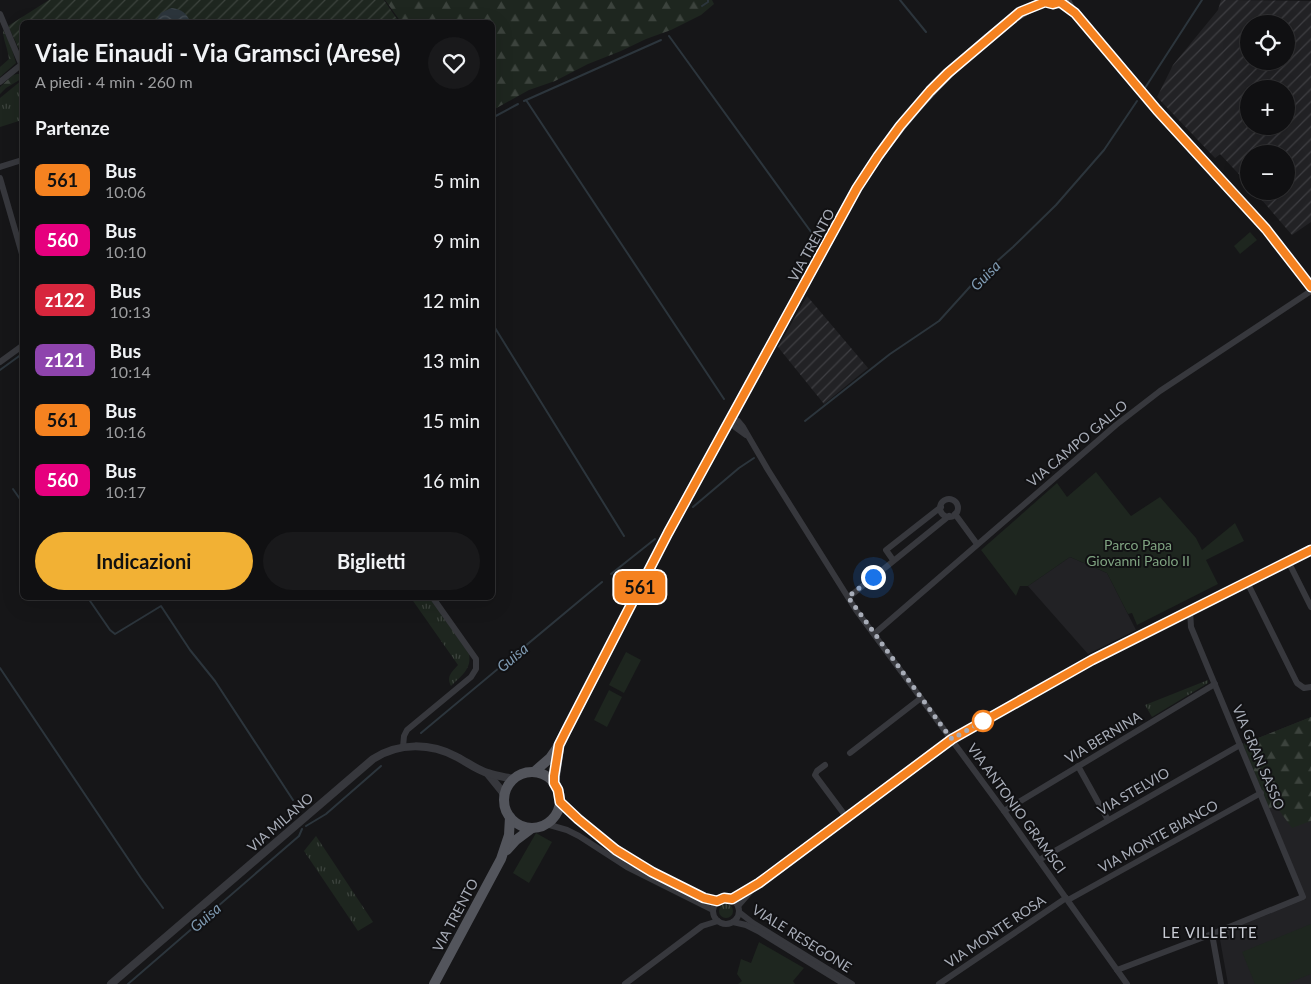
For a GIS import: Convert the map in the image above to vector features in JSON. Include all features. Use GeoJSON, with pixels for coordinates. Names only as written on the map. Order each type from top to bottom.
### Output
{"type":"FeatureCollection","features":[{"type":"Feature","properties":{"kind":"main road","name":"VIA TRENTO"},"geometry":{"type":"LineString","coordinates":[[559,745],[672,526],[857,188],[888,141],[914,108],[940,81],[1020,12],[1029,0]]}},
{"type":"Feature","properties":{"kind":"main road","name":"VIA TRENTO"},"geometry":{"type":"LineString","coordinates":[[1020,12],[1043,1],[1053,4],[1064,1]]}},
{"type":"Feature","properties":{"kind":"main road"},"geometry":{"type":"LineString","coordinates":[[534,772],[550,758],[559,745]]}},
{"type":"Feature","properties":{"kind":"main road"},"geometry":{"type":"LineString","coordinates":[[554,783],[559,745]]}},
{"type":"Feature","properties":{"kind":"main road"},"geometry":{"type":"LineString","coordinates":[[508,845],[532,828],[546,824],[556,815],[560,802],[558,790],[554,783],[545,775],[534,772],[524,773],[514,779],[508,786],[505,795],[505,806],[510,817],[519,824],[532,828]]}},
{"type":"Feature","properties":{"kind":"main road"},"geometry":{"type":"LineString","coordinates":[[508,845],[510,817]]}},
{"type":"Feature","properties":{"kind":"main road","name":"VIA TRENTO"},"geometry":{"type":"LineString","coordinates":[[434,984],[508,845]]}},
{"type":"Feature","properties":{"kind":"street"},"geometry":{"type":"LineString","coordinates":[[1064,1],[1142,92],[1266,229],[1311,287]]}},
{"type":"Feature","properties":{"kind":"street"},"geometry":{"type":"LineString","coordinates":[[0,14],[20,60]]}},
{"type":"Feature","properties":{"kind":"street"},"geometry":{"type":"LineString","coordinates":[[0,82],[20,67]]}},
{"type":"Feature","properties":{"kind":"street"},"geometry":{"type":"LineString","coordinates":[[0,167],[20,165]]}},
{"type":"Feature","properties":{"kind":"street"},"geometry":{"type":"LineString","coordinates":[[0,178],[20,241]]}},
{"type":"Feature","properties":{"kind":"street","name":"VIA CAMPO GALLO"},"geometry":{"type":"LineString","coordinates":[[874,634],[1116,425],[1160,391],[1311,291]]}},
{"type":"Feature","properties":{"kind":"street"},"geometry":{"type":"LineString","coordinates":[[0,362],[20,347]]}},
{"type":"Feature","properties":{"kind":"street","name":"VIA ANTONIO GRAMSCI"},"geometry":{"type":"LineString","coordinates":[[730,419],[735,427],[747,435],[848,597],[1127,984]]}},
{"type":"Feature","properties":{"kind":"street"},"geometry":{"type":"LineString","coordinates":[[848,597],[952,515],[958,507],[953,500],[945,500],[941,507],[886,550],[893,560]]}},
{"type":"Feature","properties":{"kind":"street"},"geometry":{"type":"LineString","coordinates":[[941,507],[942,512],[952,515],[977,544]]}},
{"type":"Feature","properties":{"kind":"street"},"geometry":{"type":"LineString","coordinates":[[560,802],[578,819],[624,855],[700,896],[717,901],[724,898],[732,899],[759,883],[952,739],[1071,671],[1311,550]]}},
{"type":"Feature","properties":{"kind":"street"},"geometry":{"type":"LineString","coordinates":[[1288,561],[1311,607]]}},
{"type":"Feature","properties":{"kind":"street"},"geometry":{"type":"LineString","coordinates":[[1247,582],[1297,683],[1302,688],[1311,687]]}},
{"type":"Feature","properties":{"kind":"street"},"geometry":{"type":"LineString","coordinates":[[403,747],[404,736],[407,730],[475,672],[477,666],[476,659],[434,600]]}},
{"type":"Feature","properties":{"kind":"street","name":"VIA GRAN SASSO"},"geometry":{"type":"LineString","coordinates":[[1190,610],[1191,627],[1303,897],[1212,934]]}},
{"type":"Feature","properties":{"kind":"street","name":"VIA GRAN SASSO"},"geometry":{"type":"LineString","coordinates":[[1180,615],[1191,627]]}},
{"type":"Feature","properties":{"kind":"street","name":"VIA BERNINA"},"geometry":{"type":"LineString","coordinates":[[1004,811],[1215,684]]}},
{"type":"Feature","properties":{"kind":"street"},"geometry":{"type":"LineString","coordinates":[[850,753],[921,698]]}},
{"type":"Feature","properties":{"kind":"street","name":"VIA STELVIO"},"geometry":{"type":"LineString","coordinates":[[1039,860],[1240,745]]}},
{"type":"Feature","properties":{"kind":"street","name":"VIA MILANO"},"geometry":{"type":"LineString","coordinates":[[111,984],[373,759],[386,752],[403,747],[422,747],[441,750],[456,756],[486,773]]}},
{"type":"Feature","properties":{"kind":"street"},"geometry":{"type":"LineString","coordinates":[[825,765],[817,771],[816,775],[847,818]]}},
{"type":"Feature","properties":{"kind":"street"},"geometry":{"type":"LineString","coordinates":[[1078,766],[1108,820]]}},
{"type":"Feature","properties":{"kind":"street"},"geometry":{"type":"LineString","coordinates":[[486,773],[514,779]]}},
{"type":"Feature","properties":{"kind":"street"},"geometry":{"type":"LineString","coordinates":[[486,773],[505,795]]}},
{"type":"Feature","properties":{"kind":"street","name":"VIA MONTE BIANCO"},"geometry":{"type":"LineString","coordinates":[[1067,899],[1261,793]]}},
{"type":"Feature","properties":{"kind":"street"},"geometry":{"type":"LineString","coordinates":[[546,824],[567,830],[579,836],[627,867],[713,911],[718,921]]}},
{"type":"Feature","properties":{"kind":"street"},"geometry":{"type":"LineString","coordinates":[[702,926],[718,921],[727,924],[733,922],[738,909],[759,883]]}},
{"type":"Feature","properties":{"kind":"street"},"geometry":{"type":"LineString","coordinates":[[732,899],[738,909]]}},
{"type":"Feature","properties":{"kind":"street","name":"VIA MONTE ROSA"},"geometry":{"type":"LineString","coordinates":[[939,984],[1034,919],[1067,899]]}},
{"type":"Feature","properties":{"kind":"street"},"geometry":{"type":"LineString","coordinates":[[625,984],[702,926],[713,911],[717,901]]}},
{"type":"Feature","properties":{"kind":"street","name":"VIALE RESEGONE"},"geometry":{"type":"LineString","coordinates":[[738,909],[753,923],[852,984]]}},
{"type":"Feature","properties":{"kind":"street","name":"VIALE RESEGONE"},"geometry":{"type":"LineString","coordinates":[[733,922],[743,924],[758,931],[844,984]]}},
{"type":"Feature","properties":{"kind":"street"},"geometry":{"type":"LineString","coordinates":[[1117,970],[1212,934],[1221,984]]}},
{"type":"Feature","properties":{"kind":"shaded area"},"geometry":{"type":"Polygon","coordinates":[[[1221,0],[1311,1],[1311,222],[1292,235],[1262,200],[1295,200],[1295,145],[1240,145],[1240,175],[1220,154],[1215,158],[1157,97],[1173,65],[1218,10],[1221,0]]]}},
{"type":"Feature","properties":{"kind":"shaded area"},"geometry":{"type":"Polygon","coordinates":[[[807,296],[868,368],[824,404],[778,347],[807,296]]]}},
{"type":"Feature","properties":{"kind":"shaded area"},"geometry":{"type":"Polygon","coordinates":[[[1070,557],[1107,573],[1136,630],[1088,654],[1028,586],[1070,557]]]}},
{"type":"Feature","properties":{"kind":"shaded area"},"geometry":{"type":"Polygon","coordinates":[[[1311,717],[1311,984],[1228,984],[1219,934],[1306,899],[1243,744],[1311,717]]]}},
{"type":"Feature","properties":{"kind":"green space"},"geometry":{"type":"Polygon","coordinates":[[[49,0],[384,0],[398,20],[20,20],[20,51],[8,26],[49,0]]]}},
{"type":"Feature","properties":{"kind":"green space"},"geometry":{"type":"Polygon","coordinates":[[[385,0],[712,0],[714,4],[701,15],[671,30],[588,64],[555,81],[529,90],[495,109],[495,20],[400,20],[385,0]]]}},
{"type":"Feature","properties":{"kind":"green space"},"geometry":{"type":"Polygon","coordinates":[[[3,30],[11,46],[16,63],[0,77],[0,67],[9,59],[3,30]]]}},
{"type":"Feature","properties":{"kind":"green space"},"geometry":{"type":"Polygon","coordinates":[[[20,74],[20,80],[0,94],[0,87],[13,75],[20,74]]]}},
{"type":"Feature","properties":{"kind":"green space"},"geometry":{"type":"Polygon","coordinates":[[[20,82],[20,121],[0,127],[0,98],[20,82]]]}},
{"type":"Feature","properties":{"kind":"green space"},"geometry":{"type":"Polygon","coordinates":[[[1250,232],[1257,240],[1240,254],[1234,246],[1250,232]]]}},
{"type":"Feature","properties":{"kind":"green space","name":"Parco Papa Giovanni Paolo II"},"geometry":{"type":"Polygon","coordinates":[[[1096,472],[1131,516],[1160,497],[1196,538],[1202,550],[1235,523],[1244,541],[1206,560],[1218,584],[1137,625],[1132,613],[1128,614],[1107,573],[1070,557],[1028,586],[1020,586],[1016,596],[981,550],[1057,483],[1067,497],[1096,472]]]}},
{"type":"Feature","properties":{"kind":"green space"},"geometry":{"type":"Polygon","coordinates":[[[412,600],[431,600],[469,654],[467,668],[451,686],[449,677],[458,665],[412,600]]]}},
{"type":"Feature","properties":{"kind":"green space"},"geometry":{"type":"Polygon","coordinates":[[[626,652],[641,660],[624,693],[609,685],[626,652]]]}},
{"type":"Feature","properties":{"kind":"green space"},"geometry":{"type":"Polygon","coordinates":[[[1208,680],[1208,683],[1152,717],[1145,705],[1208,680]]]}},
{"type":"Feature","properties":{"kind":"green space"},"geometry":{"type":"Polygon","coordinates":[[[609,690],[622,697],[607,727],[594,720],[609,690]]]}},
{"type":"Feature","properties":{"kind":"green space"},"geometry":{"type":"Polygon","coordinates":[[[1311,717],[1311,821],[1292,828],[1276,806],[1269,808],[1243,744],[1311,717]]]}},
{"type":"Feature","properties":{"kind":"green space"},"geometry":{"type":"Polygon","coordinates":[[[536,833],[552,842],[529,883],[513,873],[536,833]]]}},
{"type":"Feature","properties":{"kind":"green space"},"geometry":{"type":"Polygon","coordinates":[[[316,836],[373,922],[358,931],[304,851],[316,836]]]}},
{"type":"Feature","properties":{"kind":"green space"},"geometry":{"type":"Polygon","coordinates":[[[723,904],[729,904],[733,911],[729,918],[723,918],[719,914],[719,908],[723,904]]]}},
{"type":"Feature","properties":{"kind":"green space"},"geometry":{"type":"Polygon","coordinates":[[[1311,924],[1311,974],[1286,984],[1255,984],[1242,952],[1311,924]]]}},
{"type":"Feature","properties":{"kind":"green space"},"geometry":{"type":"Polygon","coordinates":[[[759,942],[804,968],[793,981],[795,984],[738,984],[742,981],[737,974],[741,959],[751,963],[759,942]]]}},
{"type":"Feature","properties":{"kind":"water"},"geometry":{"type":"Polygon","coordinates":[[[171,8],[178,9],[189,20],[156,20],[161,13],[171,8]]]}},
{"type":"Feature","properties":{"kind":"waterway"},"geometry":{"type":"LineString","coordinates":[[702,6],[708,0]]}},
{"type":"Feature","properties":{"kind":"waterway"},"geometry":{"type":"LineString","coordinates":[[900,0],[926,32]]}},
{"type":"Feature","properties":{"kind":"waterway","name":"Guisa"},"geometry":{"type":"LineString","coordinates":[[1145,88],[1202,0]]}},
{"type":"Feature","properties":{"kind":"waterway"},"geometry":{"type":"LineString","coordinates":[[669,36],[814,236]]}},
{"type":"Feature","properties":{"kind":"waterway"},"geometry":{"type":"LineString","coordinates":[[524,101],[661,40]]}},
{"type":"Feature","properties":{"kind":"waterway"},"geometry":{"type":"LineString","coordinates":[[526,100],[724,399]]}},
{"type":"Feature","properties":{"kind":"waterway","name":"Guisa"},"geometry":{"type":"LineString","coordinates":[[805,421],[890,354],[939,321],[977,279],[1056,205],[1104,150],[1137,101]]}},
{"type":"Feature","properties":{"kind":"waterway"},"geometry":{"type":"LineString","coordinates":[[495,116],[518,104]]}},
{"type":"Feature","properties":{"kind":"waterway"},"geometry":{"type":"LineString","coordinates":[[495,328],[624,536]]}},
{"type":"Feature","properties":{"kind":"waterway"},"geometry":{"type":"LineString","coordinates":[[0,370],[20,355]]}},
{"type":"Feature","properties":{"kind":"waterway","name":"Guisa"},"geometry":{"type":"LineString","coordinates":[[693,507],[739,468],[754,458]]}},
{"type":"Feature","properties":{"kind":"waterway"},"geometry":{"type":"LineString","coordinates":[[13,489],[20,499]]}},
{"type":"Feature","properties":{"kind":"waterway","name":"Guisa"},"geometry":{"type":"LineString","coordinates":[[611,574],[655,539]]}},
{"type":"Feature","properties":{"kind":"waterway","name":"Guisa"},"geometry":{"type":"LineString","coordinates":[[421,733],[602,582]]}},
{"type":"Feature","properties":{"kind":"waterway"},"geometry":{"type":"LineString","coordinates":[[89,600],[110,630],[115,634],[161,606],[190,650],[215,681],[293,800]]}},
{"type":"Feature","properties":{"kind":"waterway"},"geometry":{"type":"LineString","coordinates":[[0,668],[163,908]]}},
{"type":"Feature","properties":{"kind":"waterway","name":"Guisa"},"geometry":{"type":"LineString","coordinates":[[306,826],[326,814],[381,766]]}},
{"type":"Feature","properties":{"kind":"waterway","name":"Guisa"},"geometry":{"type":"LineString","coordinates":[[128,984],[299,836],[302,829]]}},
{"type":"Feature","properties":{"kind":"bus line","name":"561"},"geometry":{"type":"LineString","coordinates":[[1311,287],[1266,229],[1157,110],[1075,13],[1060,2],[1053,4],[1045,2],[1020,12],[958,64],[914,108],[857,188],[638,589],[559,745],[554,783],[558,790],[560,802],[616,850],[652,872],[704,898],[717,901],[722,898],[732,899],[759,883],[952,739],[1092,660],[1311,550]]}},
{"type":"Feature","properties":{"kind":"district","name":"LE VILLETTE"},"geometry":{"type":"Point","coordinates":[1210,932]}},
{"type":"Feature","properties":{"kind":"route"},"geometry":{"type":"LineString","coordinates":[[873,577],[848,597],[944,729],[952,739],[983,721]]}}]}
